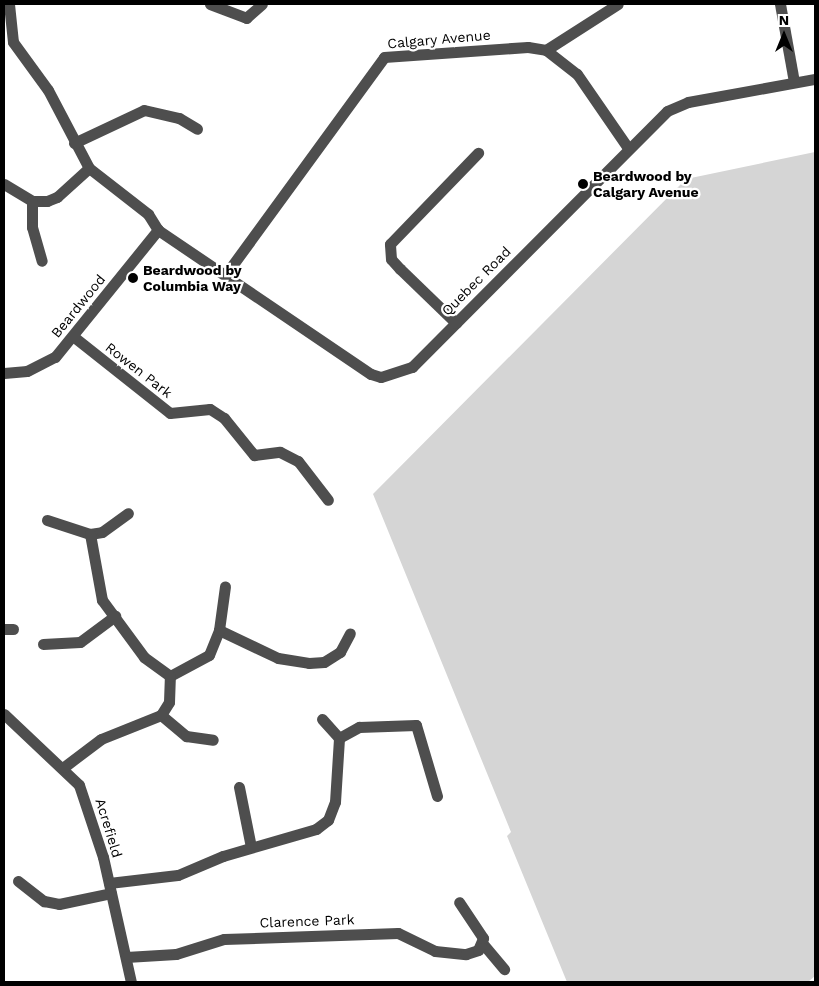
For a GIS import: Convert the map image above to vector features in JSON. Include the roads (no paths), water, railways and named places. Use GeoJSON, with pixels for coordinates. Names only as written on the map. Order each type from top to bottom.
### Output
{"type":"FeatureCollection","features":[{"type":"Feature","properties":{"kind":"street"},"geometry":{"type":"LineString","coordinates":[[9,4],[8,44],[48,90],[74,143],[89,168],[148,214],[158,230]]}},
{"type":"Feature","properties":{"kind":"street"},"geometry":{"type":"LineString","coordinates":[[210,4],[246,18],[262,4]]}},
{"type":"Feature","properties":{"kind":"street"},"geometry":{"type":"LineString","coordinates":[[618,4],[546,50],[577,74],[628,148]]}},
{"type":"Feature","properties":{"kind":"street"},"geometry":{"type":"LineString","coordinates":[[780,4],[794,82]]}},
{"type":"Feature","properties":{"kind":"street","name":"Calgary Avenue"},"geometry":{"type":"LineString","coordinates":[[226,274],[384,57],[528,47],[546,50]]}},
{"type":"Feature","properties":{"kind":"street","name":"Quebec Road"},"geometry":{"type":"LineString","coordinates":[[158,230],[226,274],[371,374],[381,377],[412,367],[628,148],[676,107],[815,78]]}},
{"type":"Feature","properties":{"kind":"street"},"geometry":{"type":"LineString","coordinates":[[74,143],[144,110],[179,118],[197,129]]}},
{"type":"Feature","properties":{"kind":"street"},"geometry":{"type":"LineString","coordinates":[[456,322],[391,259],[390,244],[478,153]]}},
{"type":"Feature","properties":{"kind":"street"},"geometry":{"type":"LineString","coordinates":[[4,184],[32,201],[57,197],[89,168]]}},
{"type":"Feature","properties":{"kind":"street"},"geometry":{"type":"LineString","coordinates":[[32,201],[32,227],[42,261]]}},
{"type":"Feature","properties":{"kind":"street","name":"Beardwood"},"geometry":{"type":"LineString","coordinates":[[4,373],[42,366],[74,337],[158,230]]}},
{"type":"Feature","properties":{"kind":"street","name":"Rowen Park"},"geometry":{"type":"LineString","coordinates":[[74,337],[170,412],[210,409],[224,418],[254,455],[280,452],[298,461],[328,500]]}},
{"type":"Feature","properties":{"kind":"street"},"geometry":{"type":"LineString","coordinates":[[47,520],[90,534],[102,532],[128,513]]}},
{"type":"Feature","properties":{"kind":"street"},"geometry":{"type":"LineString","coordinates":[[90,534],[95,579],[102,600],[144,657],[170,676]]}},
{"type":"Feature","properties":{"kind":"street"},"geometry":{"type":"LineString","coordinates":[[170,676],[209,655],[219,630],[225,586]]}},
{"type":"Feature","properties":{"kind":"street"},"geometry":{"type":"LineString","coordinates":[[43,644],[80,642],[115,616]]}},
{"type":"Feature","properties":{"kind":"street"},"geometry":{"type":"LineString","coordinates":[[219,630],[278,658],[308,663],[324,662],[340,652],[350,632]]}},
{"type":"Feature","properties":{"kind":"street"},"geometry":{"type":"LineString","coordinates":[[64,767],[100,738],[161,716],[169,702],[170,676]]}},
{"type":"Feature","properties":{"kind":"street","name":"Acrefield"},"geometry":{"type":"LineString","coordinates":[[4,714],[64,767],[89,808],[110,888],[131,982]]}},
{"type":"Feature","properties":{"kind":"street"},"geometry":{"type":"LineString","coordinates":[[161,716],[186,736],[213,740]]}},
{"type":"Feature","properties":{"kind":"street"},"geometry":{"type":"LineString","coordinates":[[18,881],[44,901],[59,904],[110,888],[178,875],[252,847],[300,836],[328,820],[335,802],[339,738],[322,719]]}},
{"type":"Feature","properties":{"kind":"street"},"geometry":{"type":"LineString","coordinates":[[339,738],[359,727],[400,722],[416,725],[437,796]]}},
{"type":"Feature","properties":{"kind":"street"},"geometry":{"type":"LineString","coordinates":[[239,787],[252,847]]}},
{"type":"Feature","properties":{"kind":"street"},"geometry":{"type":"LineString","coordinates":[[460,902],[472,915],[483,944],[504,969]]}},
{"type":"Feature","properties":{"kind":"street","name":"Clarence Park"},"geometry":{"type":"LineString","coordinates":[[126,957],[176,954],[224,939],[398,933],[450,954],[466,954],[483,944]]}},
{"type":"Feature","properties":{"kind":"place","name":"Beardwood by Calgary Avenue"},"geometry":{"type":"Point","coordinates":[583,184]}},
{"type":"Feature","properties":{"kind":"place","name":"Beardwood by Columbia Way"},"geometry":{"type":"Point","coordinates":[133,278]}}]}
